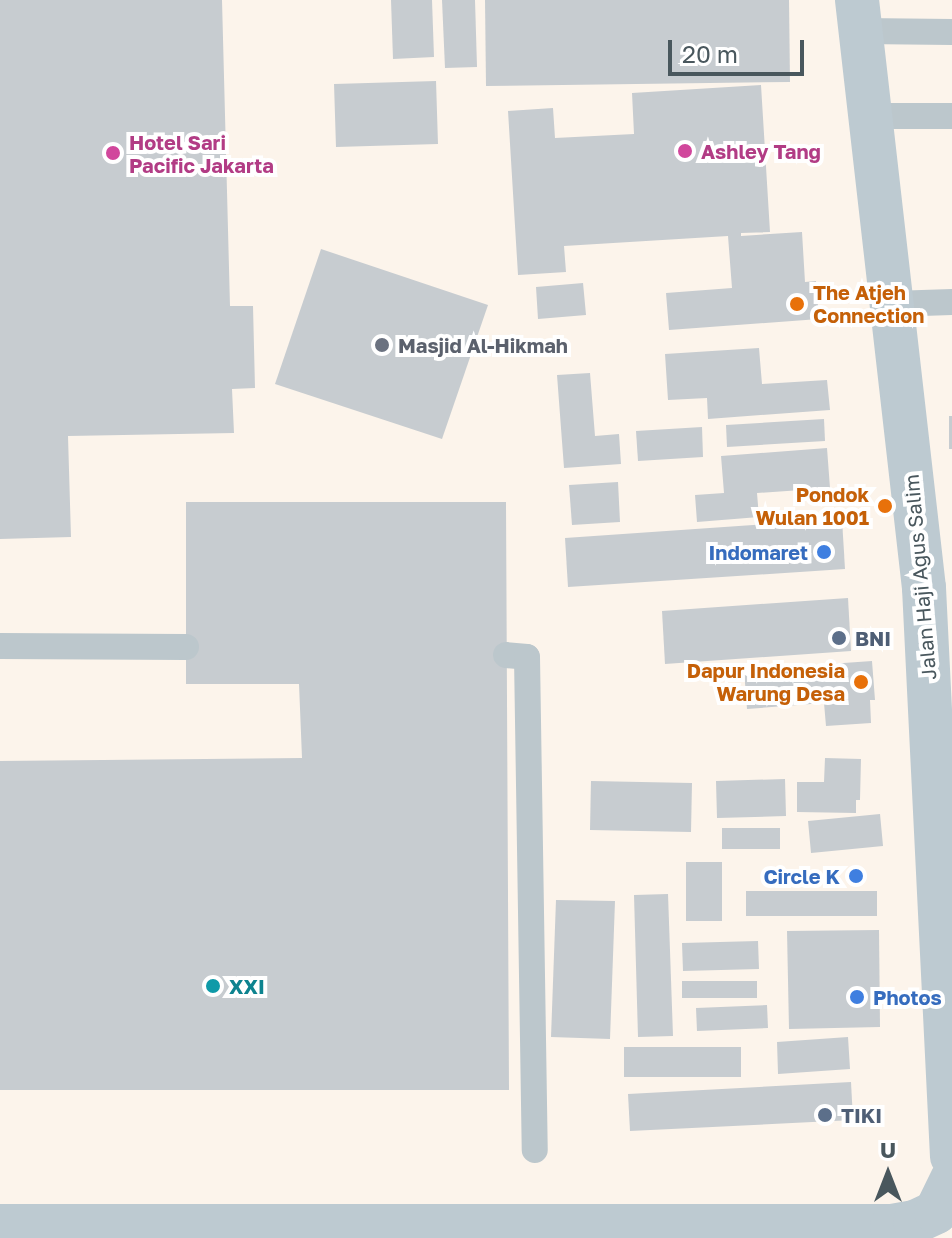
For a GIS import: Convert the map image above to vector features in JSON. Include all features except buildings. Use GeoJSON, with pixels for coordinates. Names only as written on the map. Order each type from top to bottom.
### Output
{"type":"FeatureCollection","features":[{"type":"Feature","properties":{"kind":"street","name":"Jalan Haji Agus Salim"},"geometry":{"type":"LineString","coordinates":[[859,15],[924,588],[952,1156]]}},
{"type":"Feature","properties":{"kind":"street"},"geometry":{"type":"LineString","coordinates":[[0,1226],[892,1226],[915,1222],[936,1212],[952,1179]]}},
{"type":"Feature","properties":{"kind":"lane"},"geometry":{"type":"LineString","coordinates":[[859,15],[952,32]]}},
{"type":"Feature","properties":{"kind":"lane"},"geometry":{"type":"LineString","coordinates":[[871,116],[952,116]]}},
{"type":"Feature","properties":{"kind":"lane"},"geometry":{"type":"LineString","coordinates":[[892,304],[952,302]]}},
{"type":"Feature","properties":{"kind":"lane"},"geometry":{"type":"LineString","coordinates":[[0,646],[186,647]]}},
{"type":"Feature","properties":{"kind":"lane"},"geometry":{"type":"LineString","coordinates":[[506,655],[527,657],[535,1150]]}},
{"type":"Feature","properties":{"kind":"shaded area"},"geometry":{"type":"Polygon","coordinates":[[[0,0],[952,0],[952,1238],[0,1238],[0,0]]]}},
{"type":"Feature","properties":{"kind":"place","name":"Ashley Tang"},"geometry":{"type":"Point","coordinates":[685,151]}},
{"type":"Feature","properties":{"kind":"place","name":"Hotel Sari Pacific Jakarta"},"geometry":{"type":"Point","coordinates":[113,153]}},
{"type":"Feature","properties":{"kind":"place","name":"The Atjeh Connection"},"geometry":{"type":"Point","coordinates":[797,304]}},
{"type":"Feature","properties":{"kind":"place","name":"Masjid Al-Hikmah"},"geometry":{"type":"Point","coordinates":[382,345]}},
{"type":"Feature","properties":{"kind":"place","name":"Pondok Wulan 1001"},"geometry":{"type":"Point","coordinates":[885,506]}},
{"type":"Feature","properties":{"kind":"place","name":"Indomaret"},"geometry":{"type":"Point","coordinates":[824,552]}},
{"type":"Feature","properties":{"kind":"place","name":"BNI"},"geometry":{"type":"Point","coordinates":[839,638]}},
{"type":"Feature","properties":{"kind":"place","name":"Dapur Indonesia Warung Desa"},"geometry":{"type":"Point","coordinates":[861,682]}},
{"type":"Feature","properties":{"kind":"place","name":"Circle K"},"geometry":{"type":"Point","coordinates":[856,876]}},
{"type":"Feature","properties":{"kind":"place","name":"XXI"},"geometry":{"type":"Point","coordinates":[213,986]}},
{"type":"Feature","properties":{"kind":"place","name":"Photos"},"geometry":{"type":"Point","coordinates":[857,997]}},
{"type":"Feature","properties":{"kind":"place","name":"TIKI"},"geometry":{"type":"Point","coordinates":[825,1115]}}]}
